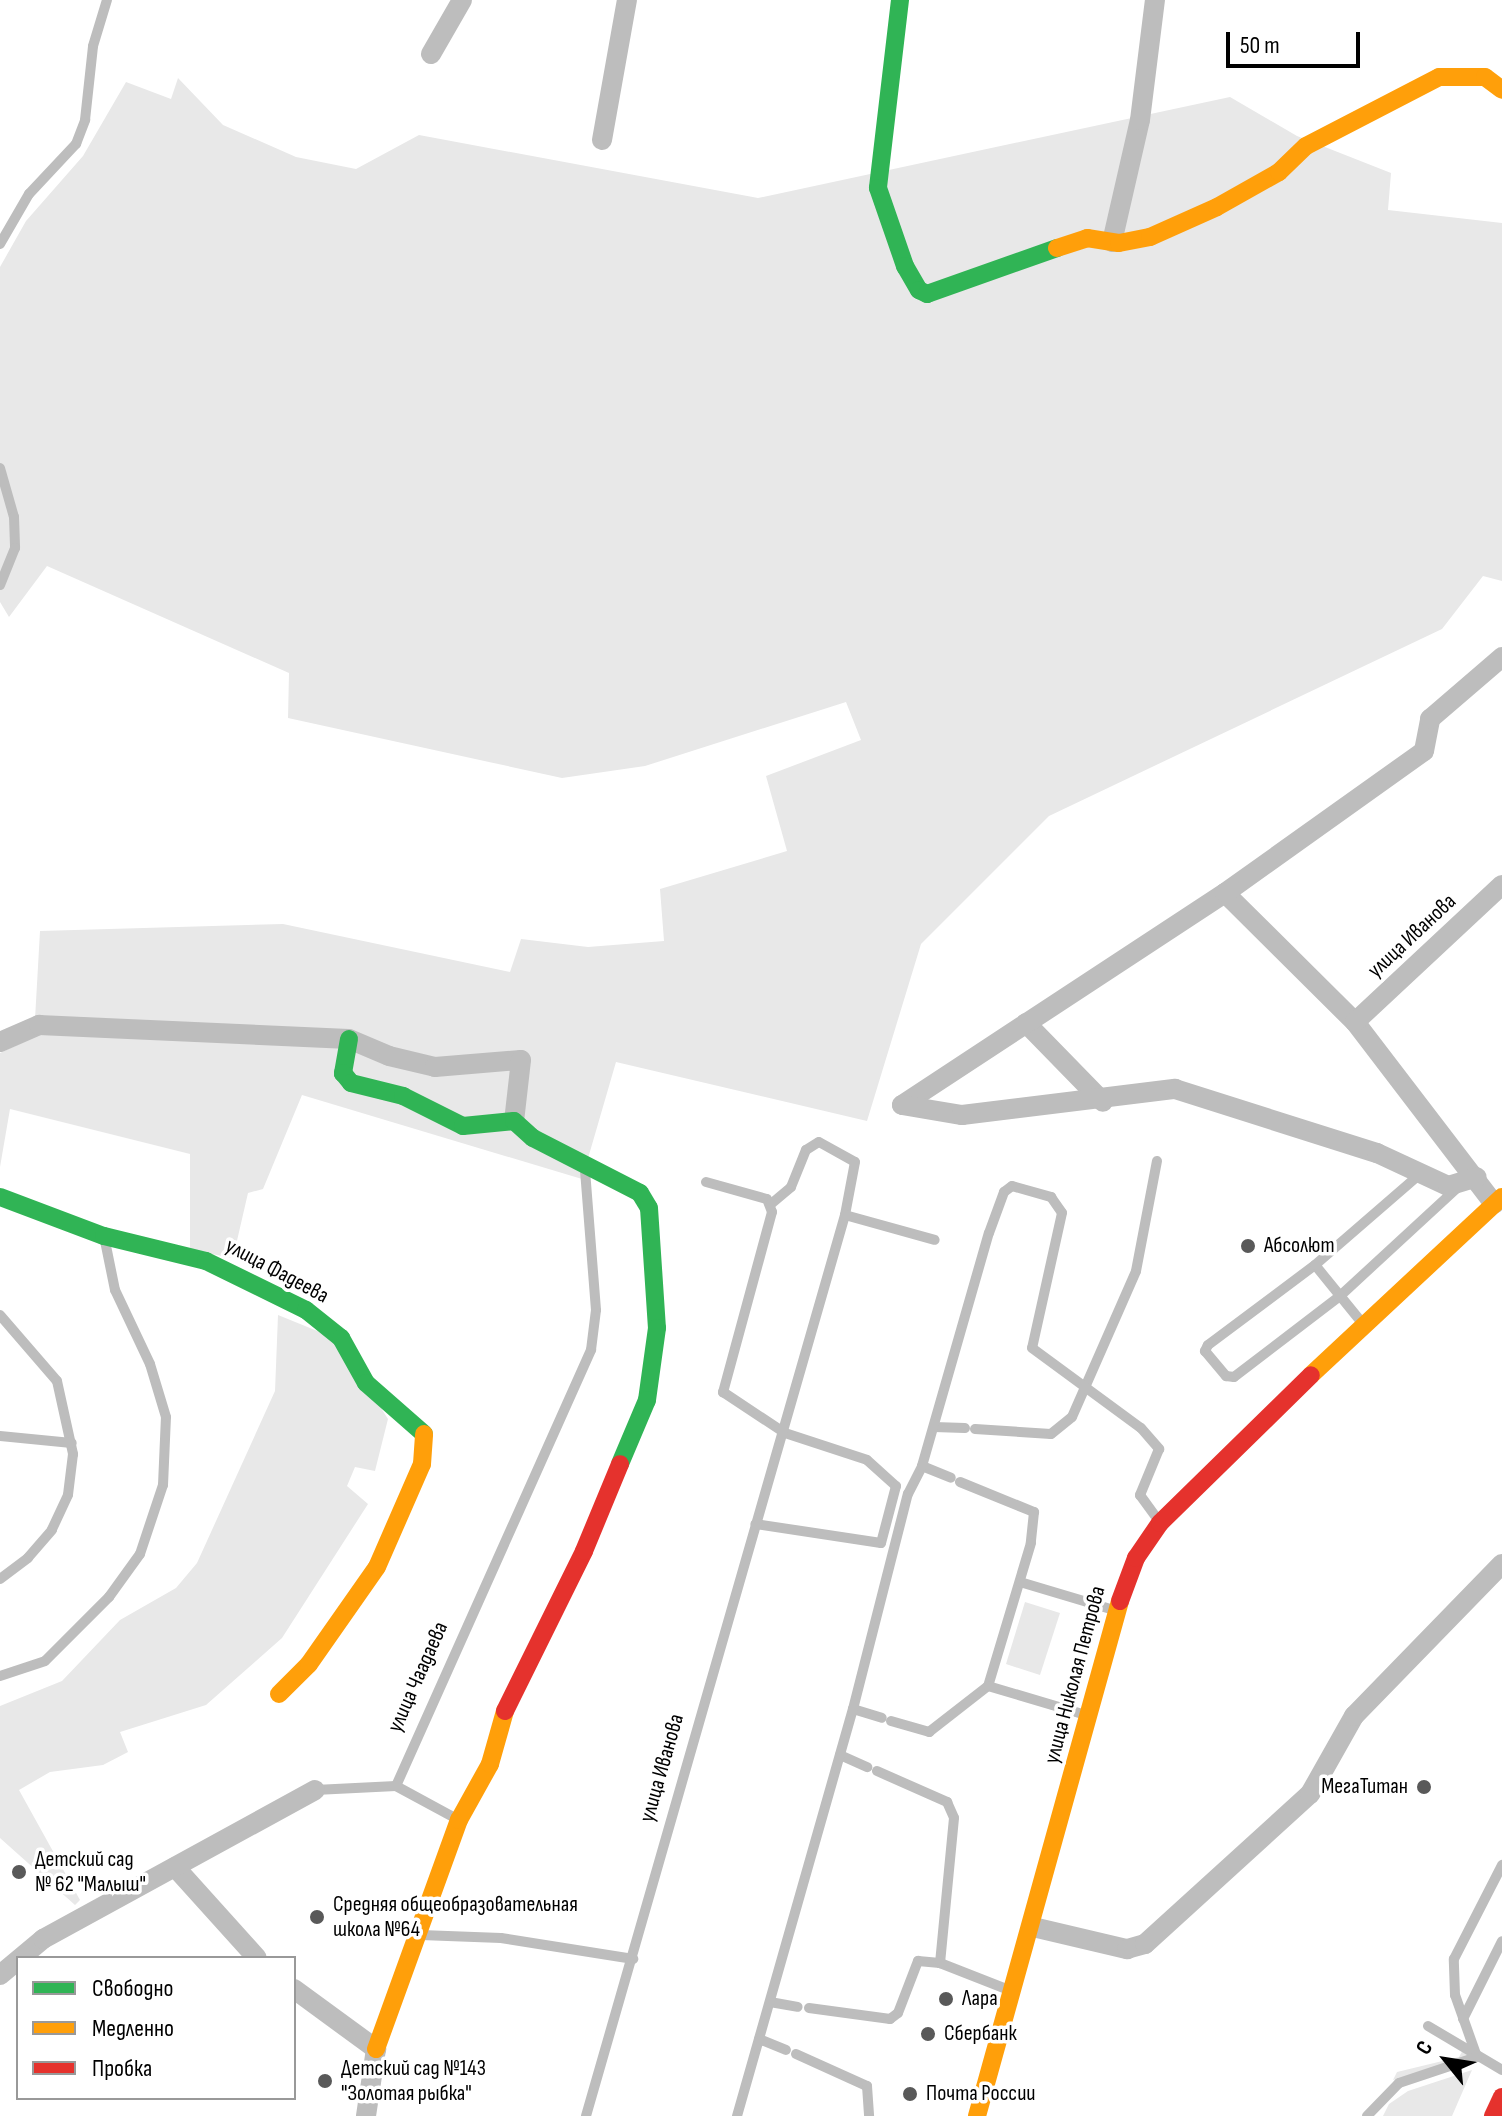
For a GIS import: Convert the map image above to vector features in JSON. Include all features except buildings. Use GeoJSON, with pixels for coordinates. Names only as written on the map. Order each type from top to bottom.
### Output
{"type":"FeatureCollection","features":[{"type":"Feature","properties":{"kind":"street"},"geometry":{"type":"LineString","coordinates":[[431,54],[462,0]]}},
{"type":"Feature","properties":{"kind":"street"},"geometry":{"type":"LineString","coordinates":[[602,140],[627,0]]}},
{"type":"Feature","properties":{"kind":"street"},"geometry":{"type":"LineString","coordinates":[[900,0],[878,188],[919,290],[936,293],[1087,238],[1112,242],[1150,237],[1217,207],[1279,172],[1306,146],[1439,77],[1485,77],[1502,90]]}},
{"type":"Feature","properties":{"kind":"street"},"geometry":{"type":"LineString","coordinates":[[1112,242],[1140,120],[1155,0]]}},
{"type":"Feature","properties":{"kind":"street"},"geometry":{"type":"LineString","coordinates":[[1498,1200],[1468,1182],[1420,1173],[1377,1153],[1185,1091],[1103,1102],[951,1115],[902,1105],[1225,893],[1424,751],[1430,719],[1502,657]]}},
{"type":"Feature","properties":{"kind":"street","name":"улица Иванова"},"geometry":{"type":"LineString","coordinates":[[1355,1022],[1502,885]]}},
{"type":"Feature","properties":{"kind":"street"},"geometry":{"type":"LineString","coordinates":[[1225,893],[1355,1022],[1468,1182]]}},
{"type":"Feature","properties":{"kind":"street"},"geometry":{"type":"LineString","coordinates":[[1026,1023],[1103,1102]]}},
{"type":"Feature","properties":{"kind":"street"},"geometry":{"type":"LineString","coordinates":[[0,1042],[39,1025],[349,1039],[389,1056],[435,1067],[521,1060],[514,1121]]}},
{"type":"Feature","properties":{"kind":"street"},"geometry":{"type":"LineString","coordinates":[[349,1039],[343,1073],[351,1083],[403,1096],[463,1126],[514,1121],[533,1138],[647,1199],[657,1328],[647,1400],[584,1551],[510,1691],[490,1764],[459,1820],[415,1935],[376,2049],[366,2116]]}},
{"type":"Feature","properties":{"kind":"street","name":"улица Фадеева"},"geometry":{"type":"LineString","coordinates":[[0,1197],[104,1236],[206,1261],[248,1286],[306,1310],[341,1338],[366,1383],[419,1424],[427,1439],[403,1517],[377,1567],[309,1664],[279,1694]]}},
{"type":"Feature","properties":{"kind":"street","name":"улица Николая Петрова"},"geometry":{"type":"LineString","coordinates":[[977,2116],[1033,1927],[1116,1610],[1136,1558],[1160,1523],[1498,1200]]}},
{"type":"Feature","properties":{"kind":"street"},"geometry":{"type":"LineString","coordinates":[[1033,1927],[1127,1949],[1145,1944],[1310,1794],[1354,1716],[1502,1564]]}},
{"type":"Feature","properties":{"kind":"street"},"geometry":{"type":"LineString","coordinates":[[23,1956],[43,1939],[315,1790]]}},
{"type":"Feature","properties":{"kind":"street"},"geometry":{"type":"LineString","coordinates":[[175,1867],[255,1956]]}},
{"type":"Feature","properties":{"kind":"street"},"geometry":{"type":"LineString","coordinates":[[0,1975],[16,1962]]}},
{"type":"Feature","properties":{"kind":"street"},"geometry":{"type":"LineString","coordinates":[[296,1990],[376,2049]]}},
{"type":"Feature","properties":{"kind":"street"},"geometry":{"type":"LineString","coordinates":[[1493,2116],[1502,2097]]}},
{"type":"Feature","properties":{"kind":"lane"},"geometry":{"type":"LineString","coordinates":[[0,244],[29,194],[76,144],[85,120],[93,46],[107,0]]}},
{"type":"Feature","properties":{"kind":"lane"},"geometry":{"type":"LineString","coordinates":[[0,468],[14,517],[15,548],[0,585]]}},
{"type":"Feature","properties":{"kind":"lane","name":"улица Иванова"},"geometry":{"type":"LineString","coordinates":[[586,2116],[755,1524],[785,1433],[845,1215],[855,1162],[819,1142],[806,1150],[791,1187],[771,1204]]}},
{"type":"Feature","properties":{"kind":"lane"},"geometry":{"type":"LineString","coordinates":[[934,1427],[1051,1434],[1066,1425],[1085,1391],[1139,1260],[1157,1161]]}},
{"type":"Feature","properties":{"kind":"lane","name":"улица Чаадаева"},"geometry":{"type":"LineString","coordinates":[[396,1786],[591,1350],[596,1310],[585,1164]]}},
{"type":"Feature","properties":{"kind":"lane"},"geometry":{"type":"LineString","coordinates":[[1420,1173],[1315,1265],[1208,1345],[1208,1355],[1226,1376],[1234,1377],[1340,1296],[1468,1182]]}},
{"type":"Feature","properties":{"kind":"lane"},"geometry":{"type":"LineString","coordinates":[[706,1182],[771,1204],[723,1392],[785,1433],[848,1451],[896,1486],[881,1543],[755,1524]]}},
{"type":"Feature","properties":{"kind":"lane"},"geometry":{"type":"LineString","coordinates":[[737,2116],[853,1709],[908,1494],[922,1466],[934,1427],[978,1265],[1004,1192],[1012,1186],[1051,1197],[1062,1213],[1031,1342],[1037,1353],[1085,1391],[1141,1428],[1159,1449],[1140,1495],[1160,1523]]}},
{"type":"Feature","properties":{"kind":"lane"},"geometry":{"type":"LineString","coordinates":[[845,1215],[935,1240]]}},
{"type":"Feature","properties":{"kind":"lane"},"geometry":{"type":"LineString","coordinates":[[0,1676],[45,1661],[109,1597],[140,1554],[163,1485],[166,1417],[150,1364],[115,1290],[104,1236]]}},
{"type":"Feature","properties":{"kind":"lane"},"geometry":{"type":"LineString","coordinates":[[1315,1265],[1365,1326]]}},
{"type":"Feature","properties":{"kind":"lane"},"geometry":{"type":"LineString","coordinates":[[0,1315],[57,1381],[72,1443],[68,1495],[52,1530],[28,1558],[0,1579]]}},
{"type":"Feature","properties":{"kind":"lane"},"geometry":{"type":"LineString","coordinates":[[0,1436],[72,1443]]}},
{"type":"Feature","properties":{"kind":"lane"},"geometry":{"type":"LineString","coordinates":[[853,1709],[929,1732],[988,1686],[1020,1582],[1034,1512],[922,1466]]}},
{"type":"Feature","properties":{"kind":"lane"},"geometry":{"type":"LineString","coordinates":[[1020,1582],[1116,1610]]}},
{"type":"Feature","properties":{"kind":"lane"},"geometry":{"type":"LineString","coordinates":[[988,1686],[1088,1716]]}},
{"type":"Feature","properties":{"kind":"lane"},"geometry":{"type":"LineString","coordinates":[[840,1755],[947,1802],[954,1818],[940,1963]]}},
{"type":"Feature","properties":{"kind":"lane"},"geometry":{"type":"LineString","coordinates":[[315,1790],[396,1786],[459,1820]]}},
{"type":"Feature","properties":{"kind":"lane"},"geometry":{"type":"LineString","coordinates":[[1477,2057],[1452,1980],[1454,1959],[1502,1865]]}},
{"type":"Feature","properties":{"kind":"lane"},"geometry":{"type":"LineString","coordinates":[[415,1935],[501,1938],[633,1959]]}},
{"type":"Feature","properties":{"kind":"lane"},"geometry":{"type":"LineString","coordinates":[[1463,2019],[1502,1941]]}},
{"type":"Feature","properties":{"kind":"lane"},"geometry":{"type":"LineString","coordinates":[[770,2002],[890,2019],[898,2013],[918,1961],[940,1963],[1015,1992]]}},
{"type":"Feature","properties":{"kind":"lane"},"geometry":{"type":"LineString","coordinates":[[1428,2026],[1502,2070]]}},
{"type":"Feature","properties":{"kind":"lane"},"geometry":{"type":"LineString","coordinates":[[759,2039],[867,2086],[869,2116]]}},
{"type":"Feature","properties":{"kind":"lane"},"geometry":{"type":"LineString","coordinates":[[1367,2116],[1382,2095],[1399,2083],[1477,2057]]}},
{"type":"Feature","properties":{"kind":"shaded area"},"geometry":{"type":"Polygon","coordinates":[[[178,78],[223,125],[296,157],[356,169],[419,135],[758,198],[1230,97],[1297,136],[1391,173],[1388,210],[1502,223],[1502,581],[1483,576],[1442,629],[1049,816],[921,944],[867,1121],[616,1062],[582,1179],[302,1095],[263,1189],[248,1193],[233,1258],[190,1250],[190,1154],[10,1109],[0,1167],[0,1053],[34,1037],[40,931],[283,924],[510,972],[521,939],[588,947],[664,941],[660,889],[787,851],[766,776],[861,740],[846,702],[645,766],[562,778],[288,718],[289,673],[47,566],[9,617],[0,602],[0,267],[26,221],[83,156],[126,82],[171,99],[178,78]]]}},
{"type":"Feature","properties":{"kind":"shaded area"},"geometry":{"type":"Polygon","coordinates":[[[278,1315],[337,1339],[388,1419],[375,1471],[355,1467],[347,1486],[368,1504],[282,1638],[206,1705],[120,1732],[128,1752],[103,1765],[50,1772],[19,1790],[80,1900],[75,1905],[0,1838],[0,1706],[62,1681],[120,1620],[176,1588],[197,1563],[275,1391],[278,1315]]]}},
{"type":"Feature","properties":{"kind":"shaded area"},"geometry":{"type":"Polygon","coordinates":[[[1025,1602],[1060,1613],[1040,1675],[1006,1664],[1025,1602]]]}},
{"type":"Feature","properties":{"kind":"shaded area"},"geometry":{"type":"Polygon","coordinates":[[[1463,2050],[1477,2058],[1393,2080],[1397,2072],[1459,2057],[1463,2050]]]}},
{"type":"Feature","properties":{"kind":"shaded area"},"geometry":{"type":"Polygon","coordinates":[[[1472,2070],[1452,2116],[1383,2116],[1389,2104],[1408,2091],[1472,2070]]]}},
{"type":"Feature","properties":{"kind":"traffic: fast"},"geometry":{"type":"LineString","coordinates":[[900,0],[878,188],[905,266],[919,290],[927,294],[1057,248]]}},
{"type":"Feature","properties":{"kind":"traffic: fast"},"geometry":{"type":"LineString","coordinates":[[349,1039],[343,1073],[351,1083],[403,1096],[463,1126],[514,1121],[533,1138],[640,1193],[649,1208],[657,1328],[647,1400],[620,1464]]}},
{"type":"Feature","properties":{"kind":"traffic: fast"},"geometry":{"type":"LineString","coordinates":[[0,1197],[104,1236],[206,1261],[306,1310],[341,1338],[366,1383],[424,1434]]}},
{"type":"Feature","properties":{"kind":"traffic: slow"},"geometry":{"type":"LineString","coordinates":[[1057,248],[1087,238],[1119,243],[1150,237],[1217,207],[1279,172],[1306,146],[1439,77],[1485,77],[1502,90]]}},
{"type":"Feature","properties":{"kind":"traffic: slow"},"geometry":{"type":"LineString","coordinates":[[1311,1375],[1502,1197]]}},
{"type":"Feature","properties":{"kind":"traffic: slow"},"geometry":{"type":"LineString","coordinates":[[279,1694],[309,1664],[377,1567],[422,1464],[424,1434]]}},
{"type":"Feature","properties":{"kind":"traffic: slow"},"geometry":{"type":"LineString","coordinates":[[977,2116],[1120,1601]]}},
{"type":"Feature","properties":{"kind":"traffic: slow"},"geometry":{"type":"LineString","coordinates":[[376,2049],[459,1820],[490,1764],[505,1711]]}},
{"type":"Feature","properties":{"kind":"traffic: jam"},"geometry":{"type":"LineString","coordinates":[[1120,1601],[1136,1558],[1160,1523],[1311,1375]]}},
{"type":"Feature","properties":{"kind":"traffic: jam"},"geometry":{"type":"LineString","coordinates":[[505,1711],[584,1551],[620,1464]]}},
{"type":"Feature","properties":{"kind":"traffic: jam"},"geometry":{"type":"LineString","coordinates":[[1493,2116],[1502,2097]]}},
{"type":"Feature","properties":{"kind":"place","name":"Абсолют"},"geometry":{"type":"Point","coordinates":[1248,1246]}},
{"type":"Feature","properties":{"kind":"place","name":"МегаТитан"},"geometry":{"type":"Point","coordinates":[1424,1787]}},
{"type":"Feature","properties":{"kind":"place","name":"Детский сад № 62 \"Малыш\""},"geometry":{"type":"Point","coordinates":[19,1872]}},
{"type":"Feature","properties":{"kind":"place","name":"Средняя общеобразовательная школа №64"},"geometry":{"type":"Point","coordinates":[317,1917]}},
{"type":"Feature","properties":{"kind":"place","name":"Лара"},"geometry":{"type":"Point","coordinates":[946,1999]}},
{"type":"Feature","properties":{"kind":"place","name":"Сбербанк"},"geometry":{"type":"Point","coordinates":[928,2034]}},
{"type":"Feature","properties":{"kind":"place","name":"Детский сад №143 \"Золотая рыбка\""},"geometry":{"type":"Point","coordinates":[325,2081]}},
{"type":"Feature","properties":{"kind":"place","name":"Почта России"},"geometry":{"type":"Point","coordinates":[910,2094]}}]}
